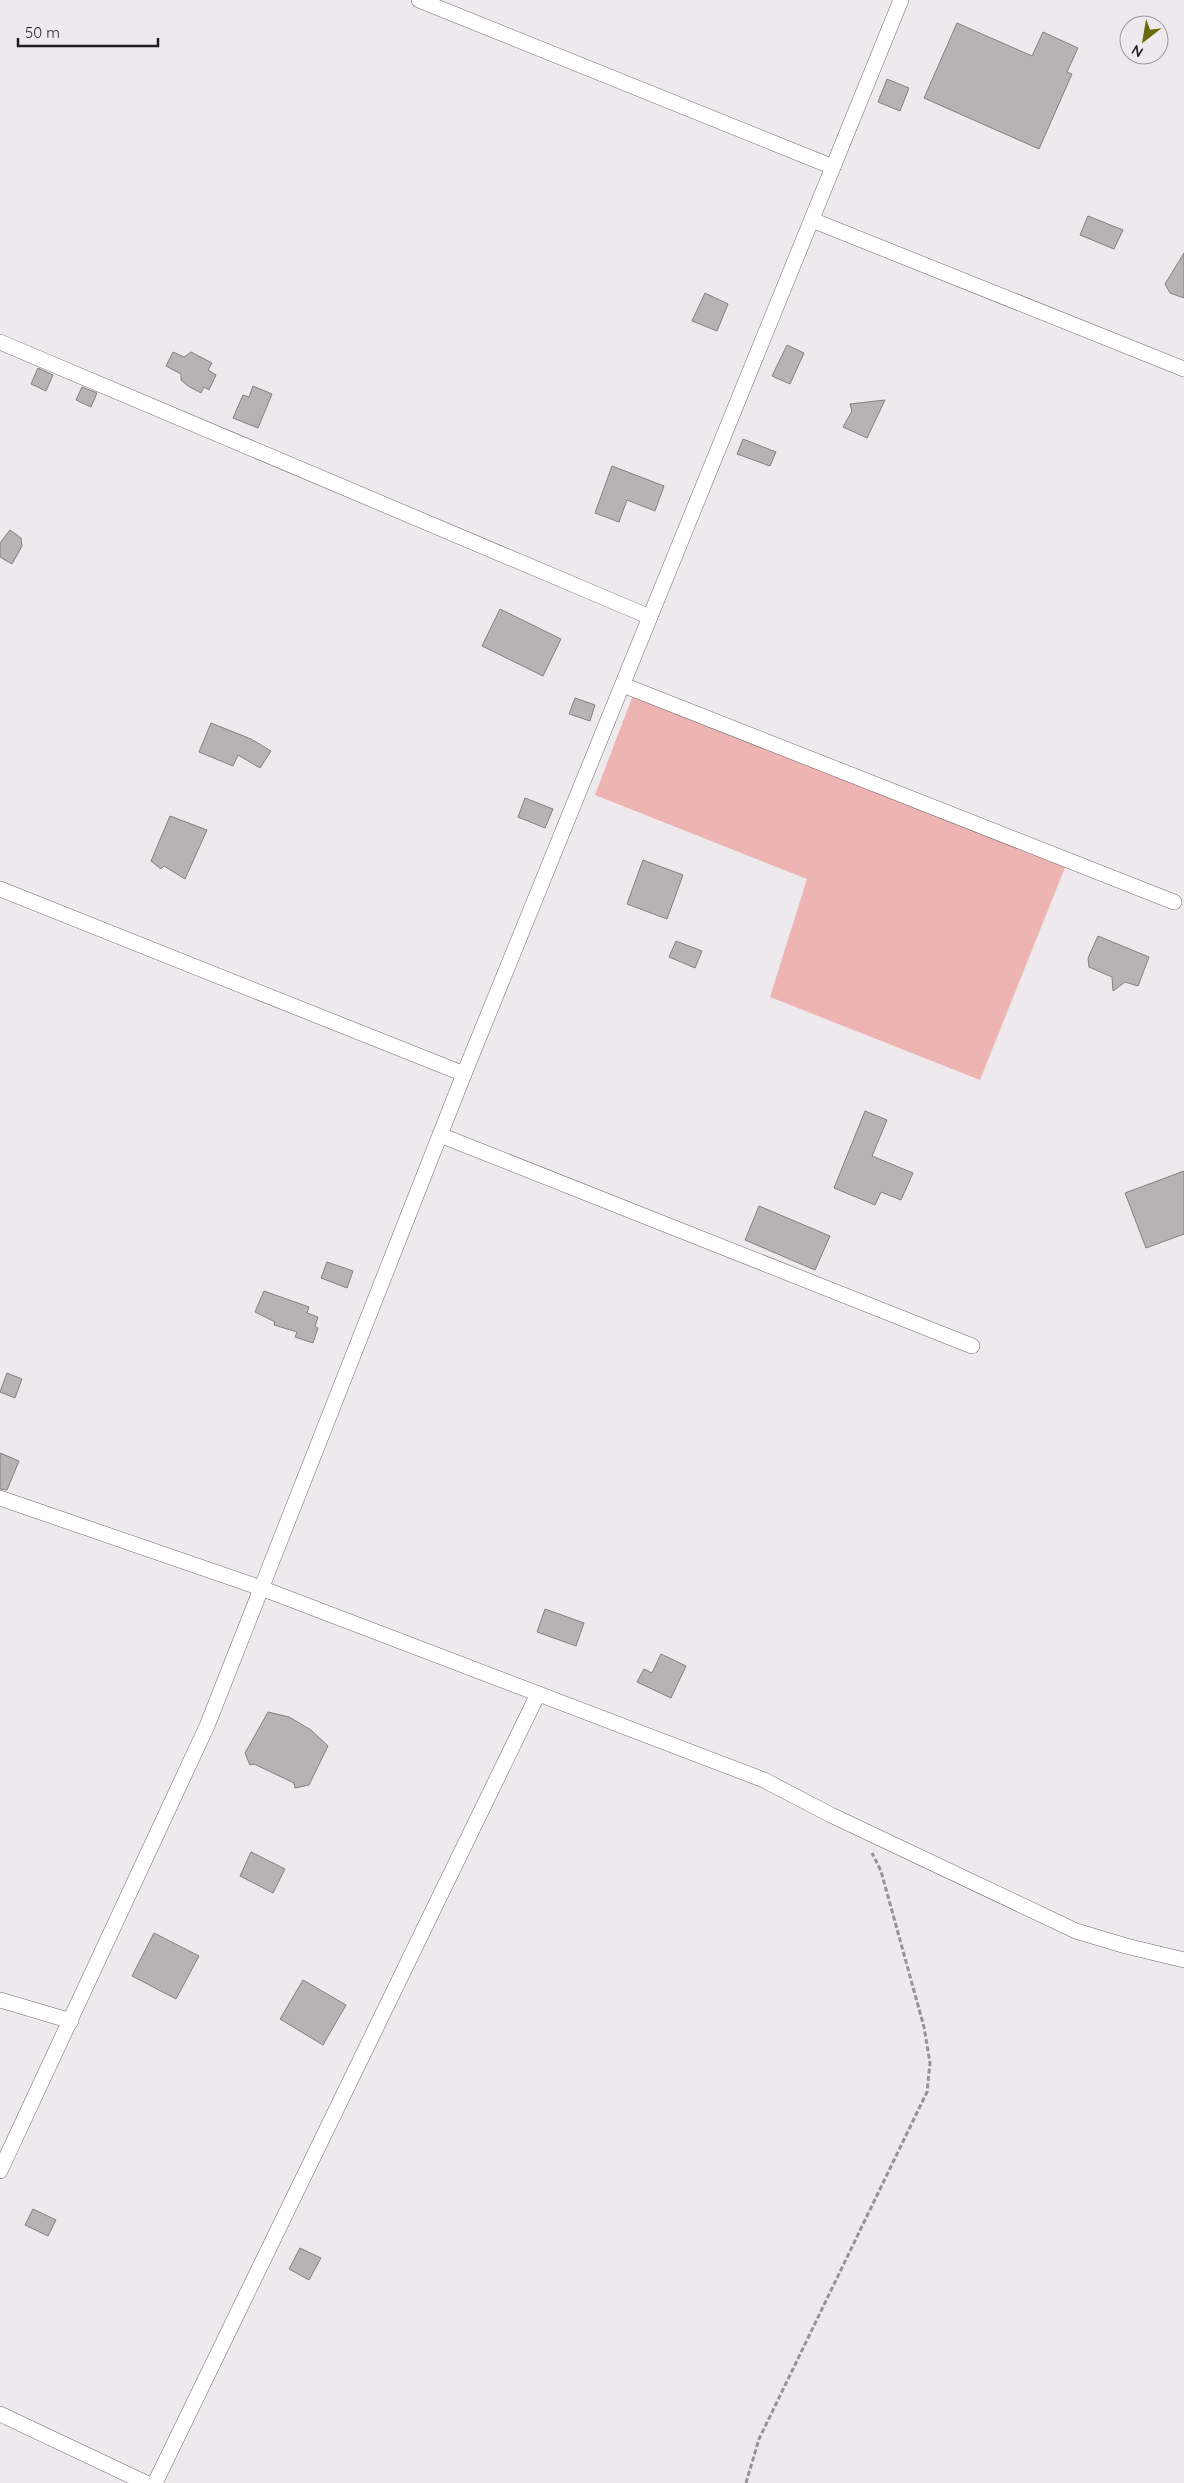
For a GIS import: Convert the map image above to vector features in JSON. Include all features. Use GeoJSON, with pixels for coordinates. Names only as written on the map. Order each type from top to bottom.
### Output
{"type":"FeatureCollection","features":[{"type":"Feature","properties":{"kind":"street"},"geometry":{"type":"LineString","coordinates":[[419,0],[833,167]]}},
{"type":"Feature","properties":{"kind":"street"},"geometry":{"type":"LineString","coordinates":[[0,2172],[207,1726],[464,1074],[901,0]]}},
{"type":"Feature","properties":{"kind":"street"},"geometry":{"type":"LineString","coordinates":[[812,220],[1184,369]]}},
{"type":"Feature","properties":{"kind":"street"},"geometry":{"type":"LineString","coordinates":[[0,342],[650,616]]}},
{"type":"Feature","properties":{"kind":"street"},"geometry":{"type":"LineString","coordinates":[[623,685],[1174,902]]}},
{"type":"Feature","properties":{"kind":"street"},"geometry":{"type":"LineString","coordinates":[[0,889],[464,1074]]}},
{"type":"Feature","properties":{"kind":"street"},"geometry":{"type":"LineString","coordinates":[[440,1135],[972,1346]]}},
{"type":"Feature","properties":{"kind":"street"},"geometry":{"type":"LineString","coordinates":[[0,1498],[261,1588],[764,1780],[858,1828],[1076,1931],[1110,1942],[1184,1960]]}},
{"type":"Feature","properties":{"kind":"street"},"geometry":{"type":"LineString","coordinates":[[155,2483],[538,1694]]}},
{"type":"Feature","properties":{"kind":"street"},"geometry":{"type":"LineString","coordinates":[[0,2000],[71,2021]]}},
{"type":"Feature","properties":{"kind":"street"},"geometry":{"type":"LineString","coordinates":[[0,2414],[146,2483]]}},
{"type":"Feature","properties":{"kind":"path"},"geometry":{"type":"LineString","coordinates":[[746,2483],[759,2439],[927,2092],[930,2063],[924,2027],[881,1871],[858,1828]]}},
{"type":"Feature","properties":{"kind":"shaded area"},"geometry":{"type":"Polygon","coordinates":[[[635,690],[1068,860],[980,1080],[770,997],[807,879],[595,795],[635,690]]]}},
{"type":"Feature","properties":{"kind":"building"},"geometry":{"type":"Polygon","coordinates":[[[957,23],[1032,56],[1043,32],[1078,48],[1067,72],[1072,74],[1039,149],[924,98],[957,23]]]}},
{"type":"Feature","properties":{"kind":"building"},"geometry":{"type":"Polygon","coordinates":[[[887,79],[909,88],[900,111],[878,102],[887,79]]]}},
{"type":"Feature","properties":{"kind":"building"},"geometry":{"type":"Polygon","coordinates":[[[1088,216],[1123,230],[1114,249],[1080,235],[1088,216]]]}},
{"type":"Feature","properties":{"kind":"building"},"geometry":{"type":"Polygon","coordinates":[[[1184,253],[1184,298],[1170,293],[1165,284],[1184,253]]]}},
{"type":"Feature","properties":{"kind":"building"},"geometry":{"type":"Polygon","coordinates":[[[705,293],[728,304],[717,331],[692,321],[705,293]]]}},
{"type":"Feature","properties":{"kind":"building"},"geometry":{"type":"Polygon","coordinates":[[[787,345],[804,353],[790,384],[772,376],[787,345]]]}},
{"type":"Feature","properties":{"kind":"building"},"geometry":{"type":"Polygon","coordinates":[[[173,352],[184,357],[191,352],[212,363],[208,370],[216,375],[209,390],[204,387],[201,393],[188,386],[181,380],[181,374],[166,366],[173,352]]]}},
{"type":"Feature","properties":{"kind":"building"},"geometry":{"type":"Polygon","coordinates":[[[38,368],[53,375],[46,391],[31,384],[38,368]]]}},
{"type":"Feature","properties":{"kind":"building"},"geometry":{"type":"Polygon","coordinates":[[[253,386],[272,394],[258,428],[233,418],[243,395],[249,397],[253,386]]]}},
{"type":"Feature","properties":{"kind":"building"},"geometry":{"type":"Polygon","coordinates":[[[82,387],[97,393],[91,407],[76,400],[82,387]]]}},
{"type":"Feature","properties":{"kind":"building"},"geometry":{"type":"Polygon","coordinates":[[[885,400],[867,438],[843,427],[852,411],[850,404],[885,400]]]}},
{"type":"Feature","properties":{"kind":"building"},"geometry":{"type":"Polygon","coordinates":[[[743,439],[776,452],[770,466],[737,454],[743,439]]]}},
{"type":"Feature","properties":{"kind":"building"},"geometry":{"type":"Polygon","coordinates":[[[612,466],[664,486],[655,511],[627,500],[619,522],[595,513],[612,466]]]}},
{"type":"Feature","properties":{"kind":"building"},"geometry":{"type":"Polygon","coordinates":[[[10,530],[21,538],[22,546],[12,564],[0,557],[0,543],[10,530]]]}},
{"type":"Feature","properties":{"kind":"building"},"geometry":{"type":"Polygon","coordinates":[[[500,609],[561,639],[543,676],[482,646],[500,609]]]}},
{"type":"Feature","properties":{"kind":"building"},"geometry":{"type":"Polygon","coordinates":[[[575,698],[595,705],[590,721],[569,714],[575,698]]]}},
{"type":"Feature","properties":{"kind":"building"},"geometry":{"type":"Polygon","coordinates":[[[211,723],[251,739],[271,751],[260,768],[238,755],[233,766],[199,752],[211,723]]]}},
{"type":"Feature","properties":{"kind":"building"},"geometry":{"type":"Polygon","coordinates":[[[525,798],[553,809],[545,828],[518,817],[525,798]]]}},
{"type":"Feature","properties":{"kind":"building"},"geometry":{"type":"Polygon","coordinates":[[[170,816],[207,830],[185,879],[164,866],[161,869],[151,861],[170,816]]]}},
{"type":"Feature","properties":{"kind":"building"},"geometry":{"type":"Polygon","coordinates":[[[643,860],[683,875],[667,919],[627,904],[643,860]]]}},
{"type":"Feature","properties":{"kind":"building"},"geometry":{"type":"Polygon","coordinates":[[[1098,936],[1149,957],[1138,986],[1125,982],[1113,991],[1112,977],[1089,967],[1088,958],[1098,936]]]}},
{"type":"Feature","properties":{"kind":"building"},"geometry":{"type":"Polygon","coordinates":[[[676,941],[702,951],[695,968],[669,957],[676,941]]]}},
{"type":"Feature","properties":{"kind":"building"},"geometry":{"type":"Polygon","coordinates":[[[865,1111],[887,1120],[872,1156],[913,1173],[901,1200],[881,1192],[875,1205],[834,1188],[865,1111]]]}},
{"type":"Feature","properties":{"kind":"building"},"geometry":{"type":"Polygon","coordinates":[[[1184,1171],[1184,1234],[1146,1248],[1125,1193],[1184,1171]]]}},
{"type":"Feature","properties":{"kind":"building"},"geometry":{"type":"Polygon","coordinates":[[[759,1206],[830,1236],[815,1270],[745,1240],[759,1206]]]}},
{"type":"Feature","properties":{"kind":"building"},"geometry":{"type":"Polygon","coordinates":[[[327,1262],[353,1271],[347,1288],[321,1278],[327,1262]]]}},
{"type":"Feature","properties":{"kind":"building"},"geometry":{"type":"Polygon","coordinates":[[[264,1291],[309,1307],[307,1313],[318,1317],[315,1326],[318,1328],[313,1343],[295,1337],[297,1332],[274,1325],[275,1322],[255,1312],[264,1291]]]}},
{"type":"Feature","properties":{"kind":"building"},"geometry":{"type":"Polygon","coordinates":[[[7,1373],[22,1379],[15,1398],[0,1392],[7,1373]]]}},
{"type":"Feature","properties":{"kind":"building"},"geometry":{"type":"Polygon","coordinates":[[[0,1453],[19,1461],[7,1490],[0,1489],[0,1453]]]}},
{"type":"Feature","properties":{"kind":"building"},"geometry":{"type":"Polygon","coordinates":[[[545,1609],[584,1623],[576,1646],[537,1632],[545,1609]]]}},
{"type":"Feature","properties":{"kind":"building"},"geometry":{"type":"Polygon","coordinates":[[[661,1654],[686,1666],[671,1698],[637,1682],[644,1669],[652,1673],[661,1654]]]}},
{"type":"Feature","properties":{"kind":"building"},"geometry":{"type":"Polygon","coordinates":[[[268,1712],[289,1717],[311,1730],[328,1746],[309,1785],[295,1788],[294,1783],[254,1764],[250,1765],[245,1753],[268,1712]]]}},
{"type":"Feature","properties":{"kind":"building"},"geometry":{"type":"Polygon","coordinates":[[[251,1852],[285,1869],[273,1893],[240,1876],[251,1852]]]}},
{"type":"Feature","properties":{"kind":"building"},"geometry":{"type":"Polygon","coordinates":[[[154,1933],[199,1956],[176,1999],[132,1976],[154,1933]]]}},
{"type":"Feature","properties":{"kind":"building"},"geometry":{"type":"Polygon","coordinates":[[[303,1980],[346,2005],[323,2045],[280,2019],[303,1980]]]}},
{"type":"Feature","properties":{"kind":"building"},"geometry":{"type":"Polygon","coordinates":[[[33,2209],[56,2220],[48,2236],[25,2225],[33,2209]]]}},
{"type":"Feature","properties":{"kind":"building"},"geometry":{"type":"Polygon","coordinates":[[[300,2248],[321,2258],[309,2280],[289,2269],[300,2248]]]}}]}
